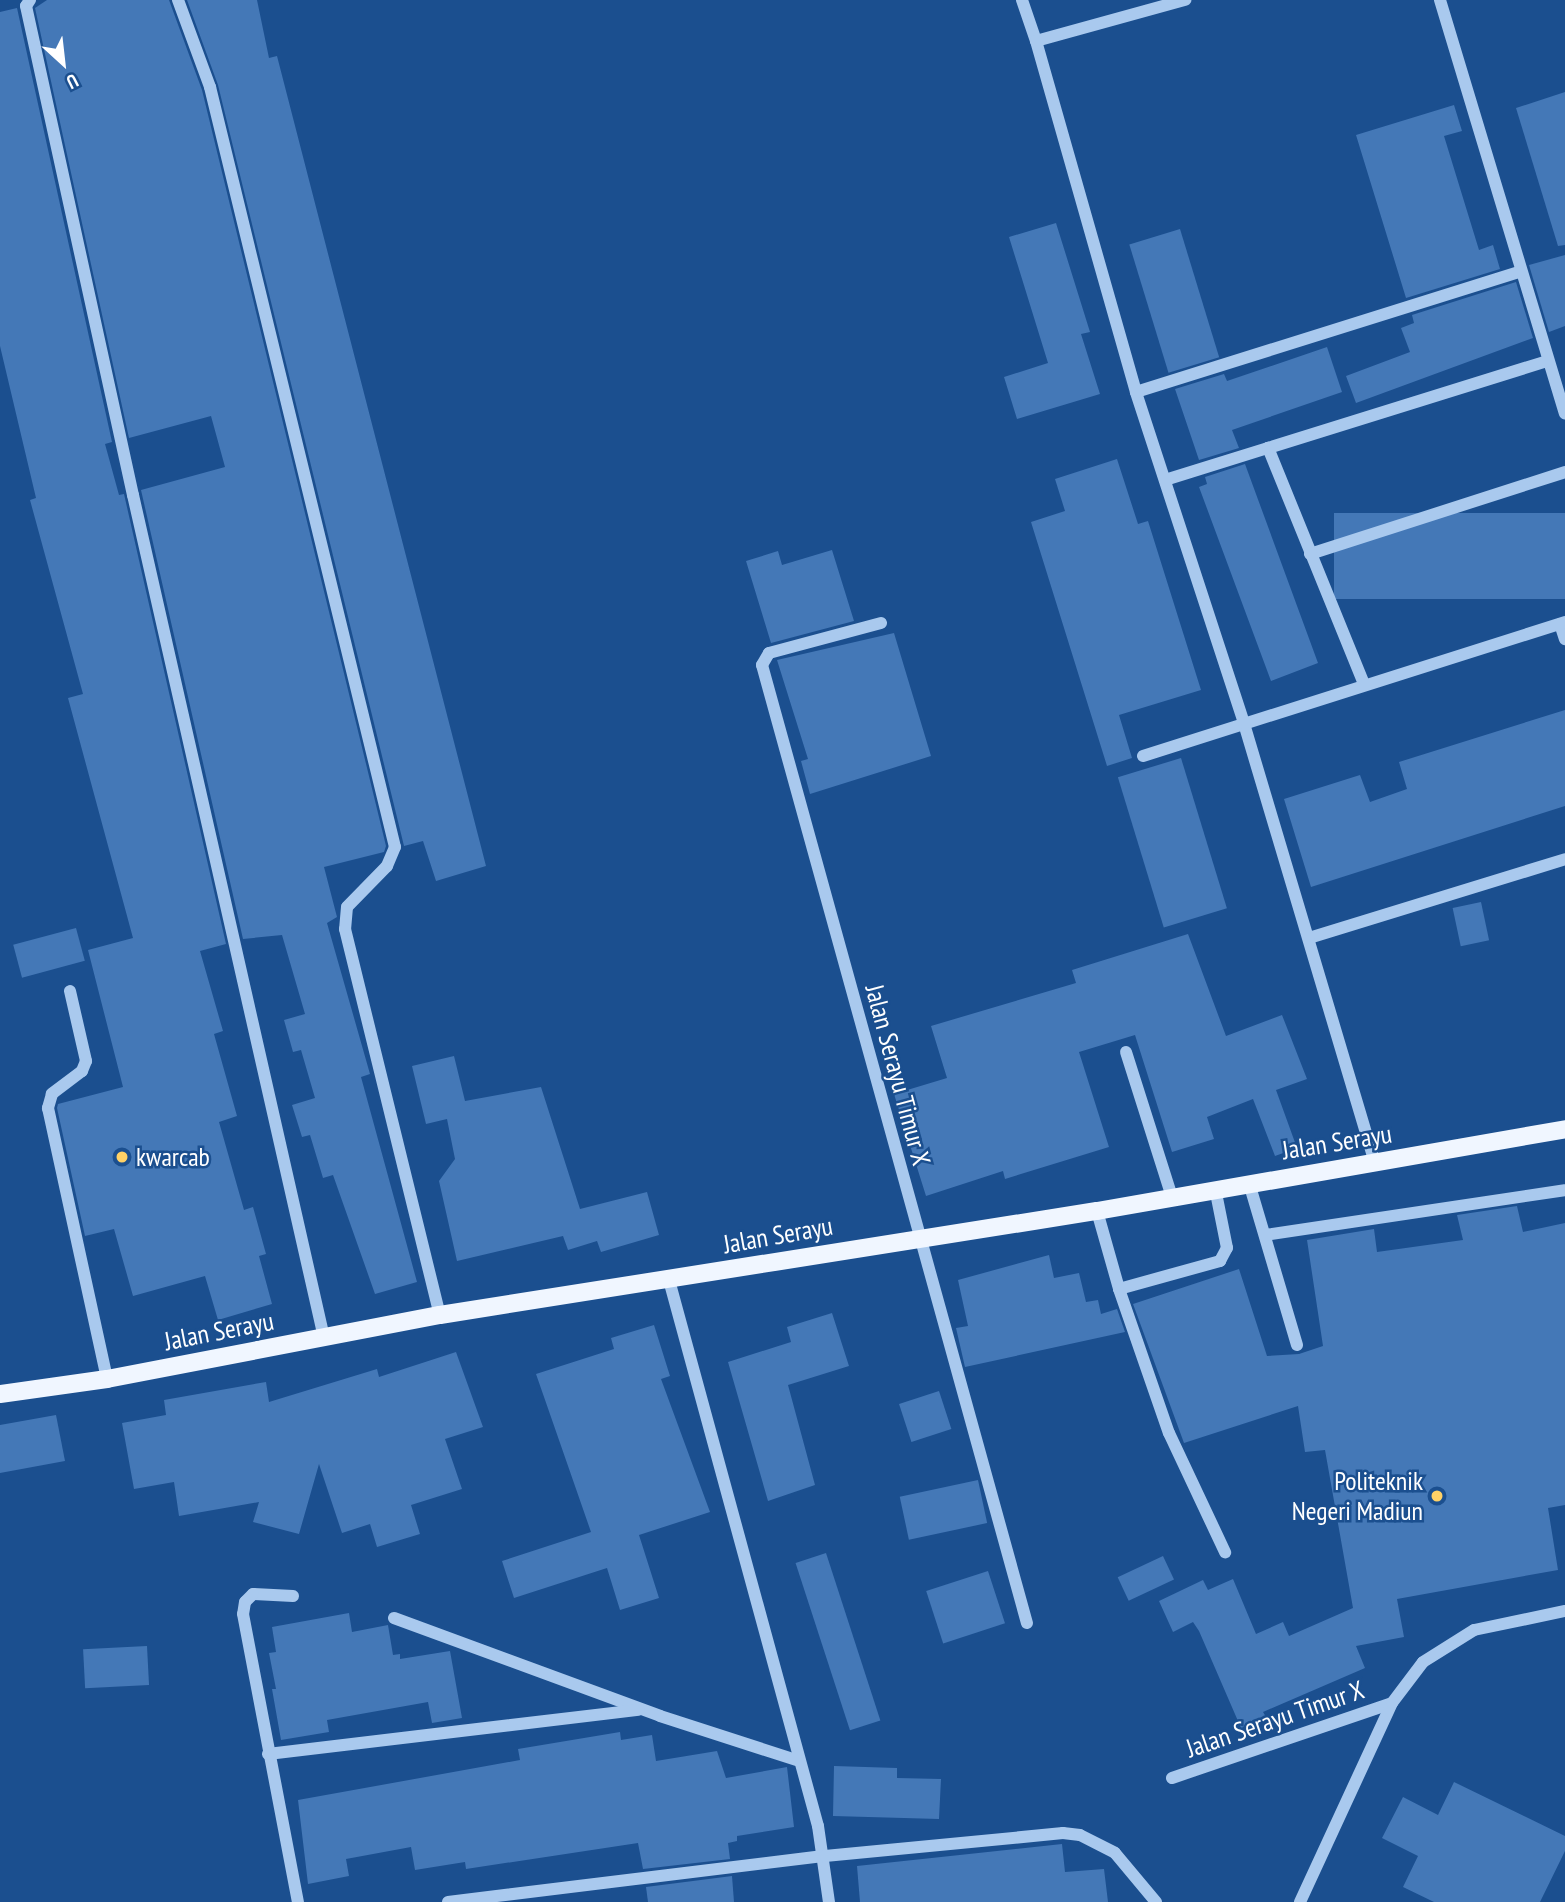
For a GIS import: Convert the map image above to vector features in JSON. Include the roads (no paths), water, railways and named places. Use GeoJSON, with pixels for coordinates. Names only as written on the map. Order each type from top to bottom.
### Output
{"type":"FeatureCollection","features":[{"type":"Feature","properties":{"kind":"main road","name":"Jalan Serayu"},"geometry":{"type":"LineString","coordinates":[[0,1394],[107,1379],[440,1315],[1097,1211],[1215,1188],[1565,1129]]}},
{"type":"Feature","properties":{"kind":"street"},"geometry":{"type":"LineString","coordinates":[[30,0],[26,6],[136,509],[324,1338]]}},
{"type":"Feature","properties":{"kind":"street"},"geometry":{"type":"LineString","coordinates":[[178,0],[210,87],[395,847],[387,866],[347,907],[345,929],[440,1315]]}},
{"type":"Feature","properties":{"kind":"street"},"geometry":{"type":"LineString","coordinates":[[1022,0],[1136,392],[1244,723],[1375,1163]]}},
{"type":"Feature","properties":{"kind":"street"},"geometry":{"type":"LineString","coordinates":[[1036,41],[1185,0]]}},
{"type":"Feature","properties":{"kind":"street"},"geometry":{"type":"LineString","coordinates":[[1440,0],[1565,414]]}},
{"type":"Feature","properties":{"kind":"street"},"geometry":{"type":"LineString","coordinates":[[1136,392],[1520,272]]}},
{"type":"Feature","properties":{"kind":"street"},"geometry":{"type":"LineString","coordinates":[[1165,480],[1548,362]]}},
{"type":"Feature","properties":{"kind":"street"},"geometry":{"type":"LineString","coordinates":[[1268,448],[1364,684]]}},
{"type":"Feature","properties":{"kind":"street"},"geometry":{"type":"LineString","coordinates":[[1310,554],[1565,472]]}},
{"type":"Feature","properties":{"kind":"street","name":"Jalan Serayu Timur X"},"geometry":{"type":"LineString","coordinates":[[881,623],[769,653],[762,665],[1027,1622]]}},
{"type":"Feature","properties":{"kind":"street"},"geometry":{"type":"LineString","coordinates":[[1143,756],[1563,623],[1565,639]]}},
{"type":"Feature","properties":{"kind":"street"},"geometry":{"type":"LineString","coordinates":[[1309,938],[1565,859]]}},
{"type":"Feature","properties":{"kind":"street"},"geometry":{"type":"LineString","coordinates":[[70,991],[86,1061],[82,1071],[52,1094],[48,1108],[107,1379]]}},
{"type":"Feature","properties":{"kind":"street"},"geometry":{"type":"LineString","coordinates":[[1126,1052],[1172,1197]]}},
{"type":"Feature","properties":{"kind":"street"},"geometry":{"type":"LineString","coordinates":[[1249,1183],[1297,1345]]}},
{"type":"Feature","properties":{"kind":"street"},"geometry":{"type":"LineString","coordinates":[[1119,1289],[1220,1261],[1227,1248],[1215,1188]]}},
{"type":"Feature","properties":{"kind":"street"},"geometry":{"type":"LineString","coordinates":[[1265,1235],[1565,1190]]}},
{"type":"Feature","properties":{"kind":"street"},"geometry":{"type":"LineString","coordinates":[[1097,1211],[1119,1289],[1169,1433],[1225,1552]]}},
{"type":"Feature","properties":{"kind":"street"},"geometry":{"type":"LineString","coordinates":[[669,1280],[825,1856],[829,1902]]}},
{"type":"Feature","properties":{"kind":"street"},"geometry":{"type":"LineString","coordinates":[[293,1596],[262,1592],[245,1602],[268,1755],[298,1902]]}},
{"type":"Feature","properties":{"kind":"street"},"geometry":{"type":"LineString","coordinates":[[1300,1902],[1392,1703],[1423,1662],[1474,1630],[1565,1611]]}},
{"type":"Feature","properties":{"kind":"street"},"geometry":{"type":"LineString","coordinates":[[394,1618],[642,1710],[799,1760]]}},
{"type":"Feature","properties":{"kind":"street","name":"Jalan Serayu Timur X"},"geometry":{"type":"LineString","coordinates":[[1172,1778],[1392,1703]]}},
{"type":"Feature","properties":{"kind":"street"},"geometry":{"type":"LineString","coordinates":[[268,1755],[642,1710]]}},
{"type":"Feature","properties":{"kind":"street"},"geometry":{"type":"LineString","coordinates":[[448,1902],[825,1856],[1072,1834],[1115,1853],[1157,1902]]}},
{"type":"Feature","properties":{"kind":"place","name":"kwarcab"},"geometry":{"type":"Point","coordinates":[122,1157]}},
{"type":"Feature","properties":{"kind":"place","name":"Politeknik Negeri Madiun"},"geometry":{"type":"Point","coordinates":[1437,1496]}}]}
